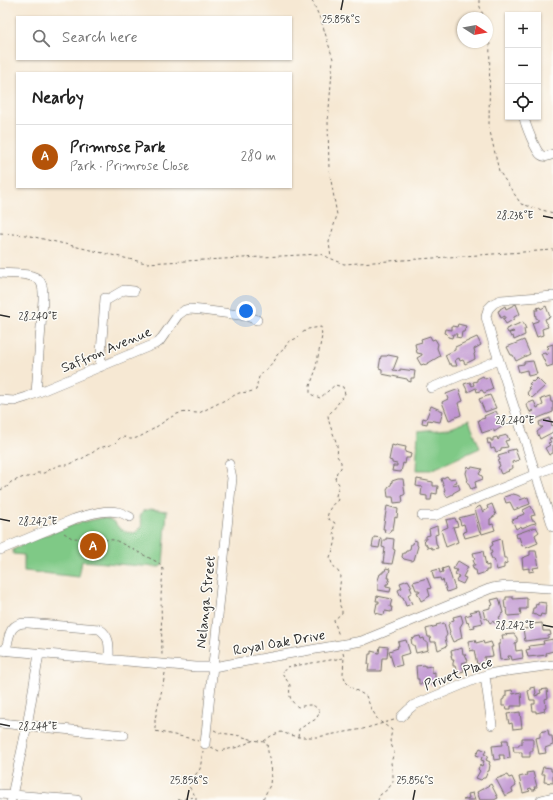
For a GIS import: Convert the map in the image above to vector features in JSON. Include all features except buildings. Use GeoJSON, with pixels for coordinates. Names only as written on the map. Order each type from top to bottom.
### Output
{"type":"FeatureCollection","features":[{"type":"Feature","properties":{"kind":"street"},"geometry":{"type":"LineString","coordinates":[[525,120],[540,155],[545,157],[553,154]]}},
{"type":"Feature","properties":{"kind":"street"},"geometry":{"type":"LineString","coordinates":[[0,273],[30,275],[39,280],[42,286],[43,300],[36,393]]}},
{"type":"Feature","properties":{"kind":"street"},"geometry":{"type":"LineString","coordinates":[[100,367],[105,300],[124,290],[134,291]]}},
{"type":"Feature","properties":{"kind":"street"},"geometry":{"type":"LineString","coordinates":[[553,296],[499,300],[488,309],[486,315],[487,324],[498,360],[553,527]]}},
{"type":"Feature","properties":{"kind":"street","name":"Saffron Avenue"},"geometry":{"type":"LineString","coordinates":[[0,400],[14,401],[36,393],[159,342],[178,315],[185,310],[201,310],[247,316],[257,320]]}},
{"type":"Feature","properties":{"kind":"street"},"geometry":{"type":"LineString","coordinates":[[431,388],[498,360]]}},
{"type":"Feature","properties":{"kind":"street","name":"Nelanga Street"},"geometry":{"type":"LineString","coordinates":[[204,744],[232,477],[229,464]]}},
{"type":"Feature","properties":{"kind":"street"},"geometry":{"type":"LineString","coordinates":[[422,516],[434,516],[553,467]]}},
{"type":"Feature","properties":{"kind":"street"},"geometry":{"type":"LineString","coordinates":[[0,550],[83,516],[112,511],[130,517]]}},
{"type":"Feature","properties":{"kind":"street","name":"Royal Oak Drive"},"geometry":{"type":"LineString","coordinates":[[3,650],[164,665],[213,667],[362,641],[496,587],[510,586],[553,588]]}},
{"type":"Feature","properties":{"kind":"street"},"geometry":{"type":"LineString","coordinates":[[3,650],[11,630],[19,623],[28,623],[99,630],[107,636],[109,646],[108,660]]}},
{"type":"Feature","properties":{"kind":"street"},"geometry":{"type":"LineString","coordinates":[[12,799],[27,726],[39,654]]}},
{"type":"Feature","properties":{"kind":"street","name":"Privet Place"},"geometry":{"type":"LineString","coordinates":[[401,717],[414,705],[485,676],[500,672],[553,665]]}},
{"type":"Feature","properties":{"kind":"street"},"geometry":{"type":"LineString","coordinates":[[485,676],[492,725]]}},
{"type":"Feature","properties":{"kind":"street"},"geometry":{"type":"LineString","coordinates":[[0,724],[124,735]]}},
{"type":"Feature","properties":{"kind":"street"},"geometry":{"type":"LineString","coordinates":[[0,794],[12,799]]}},
{"type":"Feature","properties":{"kind":"street"},"geometry":{"type":"LineString","coordinates":[[541,800],[553,797]]}},
{"type":"Feature","properties":{"kind":"street"},"geometry":{"type":"LineString","coordinates":[[0,799],[77,800]]}},
{"type":"Feature","properties":{"kind":"path"},"geometry":{"type":"LineString","coordinates":[[312,0],[322,23],[333,59],[328,121],[329,169],[337,215],[329,242],[331,259]]}},
{"type":"Feature","properties":{"kind":"path"},"geometry":{"type":"LineString","coordinates":[[479,0],[482,12]]}},
{"type":"Feature","properties":{"kind":"path"},"geometry":{"type":"LineString","coordinates":[[490,48],[489,127],[499,171],[521,204],[553,214]]}},
{"type":"Feature","properties":{"kind":"path"},"geometry":{"type":"LineString","coordinates":[[0,233],[26,234],[146,263],[320,254],[344,264],[553,250]]}},
{"type":"Feature","properties":{"kind":"path"},"geometry":{"type":"LineString","coordinates":[[0,490],[7,487],[10,482],[24,477],[31,477],[44,473],[60,465],[68,465],[92,454],[99,448],[114,444],[120,438],[124,437],[130,439],[139,437],[172,416],[188,412],[199,413],[239,393],[256,390],[259,377],[274,360],[277,354],[284,349],[288,342],[297,338],[308,329],[321,327],[322,336],[316,372],[310,386],[310,394],[320,398],[336,385],[343,388],[345,394],[335,409],[328,415],[337,446],[337,456],[341,462],[341,468],[337,472],[335,479],[339,484],[336,496],[338,500],[333,504],[328,512],[327,518],[335,524],[333,531],[336,539],[330,557],[332,564],[341,576],[338,594],[342,613],[334,620],[342,645],[344,658],[343,674],[346,682],[352,688],[366,696],[370,708],[378,720],[392,730],[390,741],[394,752],[391,763],[394,774],[393,782],[388,789],[380,795],[378,800]]}},
{"type":"Feature","properties":{"kind":"path"},"geometry":{"type":"LineString","coordinates":[[62,531],[72,538],[115,540],[159,563],[163,569],[161,596],[162,655],[165,672],[155,719],[155,731],[193,739],[219,751],[239,747],[254,740]]}},
{"type":"Feature","properties":{"kind":"path"},"geometry":{"type":"LineString","coordinates":[[298,737],[299,729],[316,719],[320,712],[316,706],[311,705],[298,707],[294,703],[290,698],[290,686],[282,673],[287,667],[344,658]]}},
{"type":"Feature","properties":{"kind":"path"},"geometry":{"type":"LineString","coordinates":[[264,742],[271,736],[281,732],[298,737],[318,737],[363,729],[401,717]]}},
{"type":"Feature","properties":{"kind":"path"},"geometry":{"type":"LineString","coordinates":[[206,728],[220,733],[236,735],[267,744],[271,773],[270,785],[263,800]]}},
{"type":"Feature","properties":{"kind":"path"},"geometry":{"type":"LineString","coordinates":[[196,800],[196,797],[188,785],[200,769],[204,744]]}},
{"type":"Feature","properties":{"kind":"path"},"geometry":{"type":"LineString","coordinates":[[178,800],[196,797]]}},
{"type":"Feature","properties":{"kind":"green space"},"geometry":{"type":"Polygon","coordinates":[[[469,420],[480,448],[431,470],[416,470],[418,431],[448,428],[469,420]]]}},
{"type":"Feature","properties":{"kind":"green space"},"geometry":{"type":"Polygon","coordinates":[[[150,509],[167,511],[163,564],[160,567],[82,561],[79,577],[24,571],[24,555],[13,554],[13,550],[29,541],[79,523],[101,518],[109,519],[119,528],[133,533],[138,531],[142,525],[140,517],[143,511],[150,509]]]}},
{"type":"Feature","properties":{"kind":"place","name":"Primrose Park"},"geometry":{"type":"Point","coordinates":[93,546]}}]}
